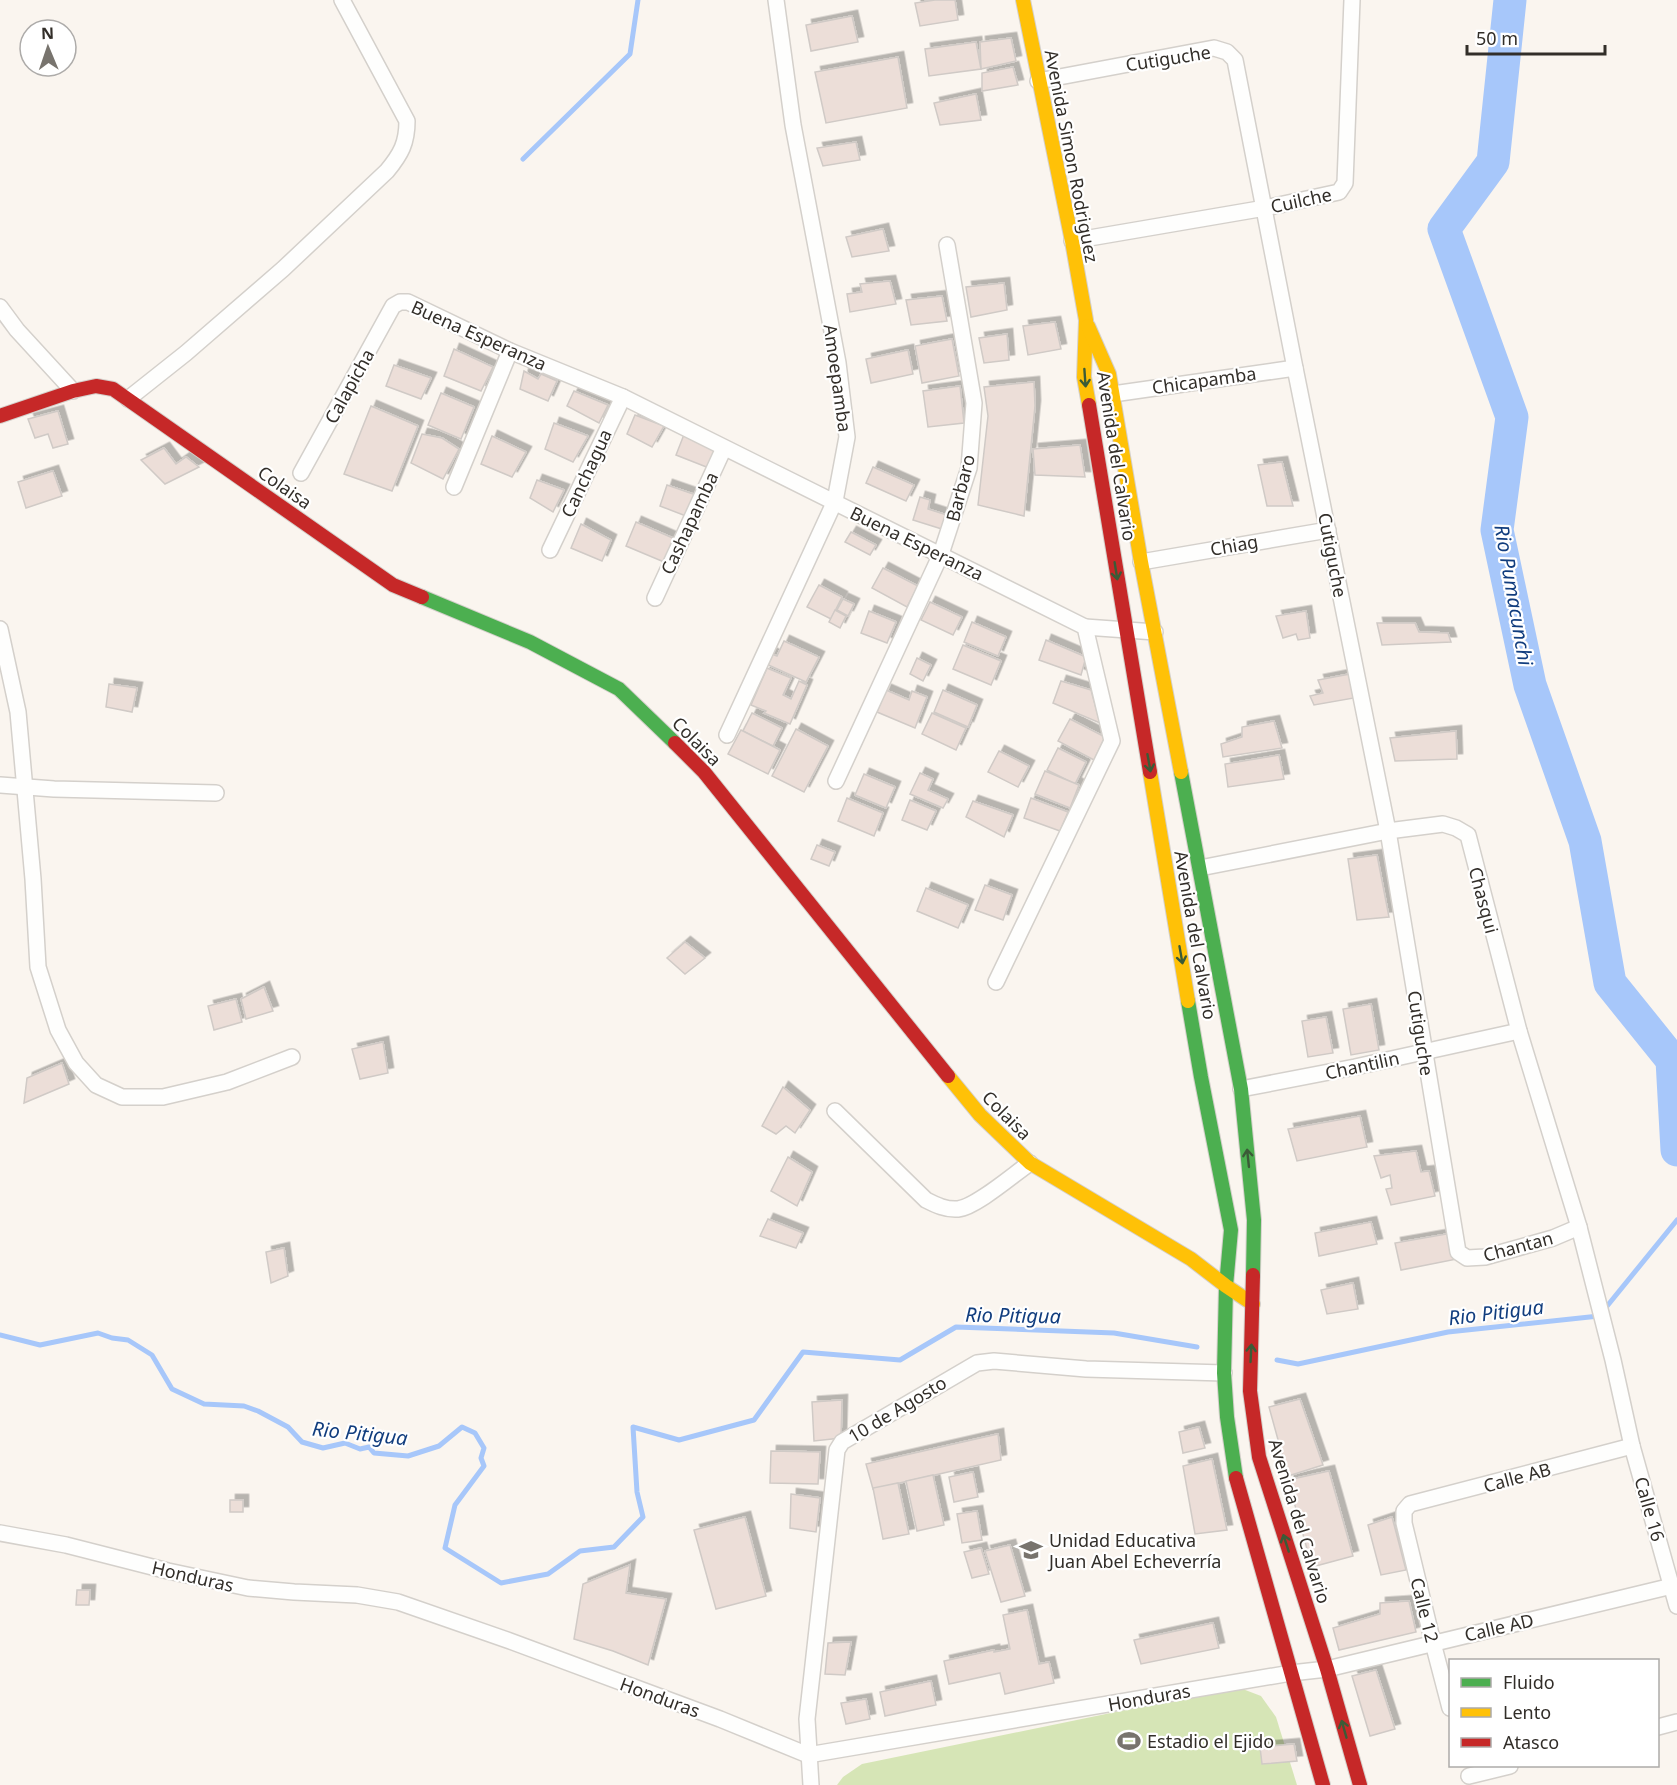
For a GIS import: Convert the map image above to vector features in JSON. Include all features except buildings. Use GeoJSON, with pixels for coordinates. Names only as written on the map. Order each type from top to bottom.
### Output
{"type":"FeatureCollection","features":[{"type":"Feature","properties":{"kind":"street"},"geometry":{"type":"LineString","coordinates":[[128,399],[186,353],[283,269],[398,158],[407,137],[407,121],[342,0]]}},
{"type":"Feature","properties":{"kind":"street","name":"Amoepamba"},"geometry":{"type":"LineString","coordinates":[[726,735],[835,501],[847,437],[838,363],[793,125],[776,0]]}},
{"type":"Feature","properties":{"kind":"street","name":"Avenida Simon Rodriguez"},"geometry":{"type":"LineString","coordinates":[[1023,0],[1086,320]]}},
{"type":"Feature","properties":{"kind":"street","name":"Cuilche"},"geometry":{"type":"LineString","coordinates":[[1072,241],[1265,208],[1340,192],[1345,183],[1352,0]]}},
{"type":"Feature","properties":{"kind":"street","name":"Cutiguche"},"geometry":{"type":"LineString","coordinates":[[1038,81],[1214,48],[1227,52],[1235,60],[1388,831],[1458,1252]]}},
{"type":"Feature","properties":{"kind":"street","name":"Barbaro"},"geometry":{"type":"LineString","coordinates":[[836,780],[941,554],[969,468],[974,403],[947,245]]}},
{"type":"Feature","properties":{"kind":"street","name":"Buena Esperanza"},"geometry":{"type":"LineString","coordinates":[[400,302],[408,302],[510,351],[623,397],[1085,627]]}},
{"type":"Feature","properties":{"kind":"street","name":"Calapicha"},"geometry":{"type":"LineString","coordinates":[[301,473],[393,306],[400,302]]}},
{"type":"Feature","properties":{"kind":"street"},"geometry":{"type":"LineString","coordinates":[[0,307],[16,330],[73,391]]}},
{"type":"Feature","properties":{"kind":"street","name":"Avenida del Calvario"},"geometry":{"type":"LineString","coordinates":[[1086,320],[1109,374],[1141,562],[1241,1089],[1254,1220],[1250,1391],[1259,1457],[1327,1669],[1360,1785]]}},
{"type":"Feature","properties":{"kind":"street","name":"Avenida del Calvario"},"geometry":{"type":"LineString","coordinates":[[1086,320],[1084,377],[1201,1077],[1231,1230],[1226,1286],[1224,1373],[1227,1417],[1237,1482],[1323,1785]]}},
{"type":"Feature","properties":{"kind":"street"},"geometry":{"type":"LineString","coordinates":[[454,487],[510,351]]}},
{"type":"Feature","properties":{"kind":"street","name":"Chicapamba"},"geometry":{"type":"LineString","coordinates":[[1113,394],[1295,368]]}},
{"type":"Feature","properties":{"kind":"street","name":"Colaisa"},"geometry":{"type":"LineString","coordinates":[[0,416],[73,391],[96,386],[113,389],[393,585],[530,642],[619,689],[704,772],[980,1115],[1030,1163],[1191,1259],[1253,1304]]}},
{"type":"Feature","properties":{"kind":"street","name":"Canchagua"},"geometry":{"type":"LineString","coordinates":[[550,550],[623,397]]}},
{"type":"Feature","properties":{"kind":"street","name":"Cashapamba"},"geometry":{"type":"LineString","coordinates":[[655,598],[724,448]]}},
{"type":"Feature","properties":{"kind":"street","name":"Chiag"},"geometry":{"type":"LineString","coordinates":[[1141,562],[1328,530]]}},
{"type":"Feature","properties":{"kind":"street"},"geometry":{"type":"LineString","coordinates":[[996,982],[1112,741],[1085,627],[1155,632]]}},
{"type":"Feature","properties":{"kind":"street"},"geometry":{"type":"LineString","coordinates":[[0,629],[18,712],[33,879],[38,967],[58,1030],[76,1064],[96,1085],[122,1097],[163,1098],[227,1082],[292,1057]]}},
{"type":"Feature","properties":{"kind":"street"},"geometry":{"type":"LineString","coordinates":[[0,785],[216,793]]}},
{"type":"Feature","properties":{"kind":"street","name":"Chasqui"},"geometry":{"type":"LineString","coordinates":[[1200,868],[1388,831],[1443,824],[1467,835],[1518,1031],[1579,1227],[1613,1360]]}},
{"type":"Feature","properties":{"kind":"street","name":"Chantilin"},"geometry":{"type":"LineString","coordinates":[[1241,1089],[1518,1031]]}},
{"type":"Feature","properties":{"kind":"street"},"geometry":{"type":"LineString","coordinates":[[835,1111],[926,1200],[943,1208],[959,1209],[979,1199],[1030,1163]]}},
{"type":"Feature","properties":{"kind":"street","name":"Chantan"},"geometry":{"type":"LineString","coordinates":[[1458,1252],[1467,1258],[1485,1257],[1553,1238],[1579,1227]]}},
{"type":"Feature","properties":{"kind":"street","name":"Calle 16"},"geometry":{"type":"LineString","coordinates":[[1613,1360],[1632,1446],[1677,1606]]}},
{"type":"Feature","properties":{"kind":"street","name":"10 de Agosto"},"geometry":{"type":"LineString","coordinates":[[811,1785],[807,1719],[837,1450],[842,1442],[977,1363],[993,1361],[1086,1370],[1224,1373]]}},
{"type":"Feature","properties":{"kind":"street","name":"Calle AB"},"geometry":{"type":"LineString","coordinates":[[1404,1511],[1410,1504],[1632,1446]]}},
{"type":"Feature","properties":{"kind":"street","name":"Calle 12"},"geometry":{"type":"LineString","coordinates":[[1404,1511],[1404,1523],[1449,1704]]}},
{"type":"Feature","properties":{"kind":"street","name":"Honduras"},"geometry":{"type":"LineString","coordinates":[[0,1533],[66,1545],[168,1571],[248,1588],[357,1595],[398,1602],[720,1719],[808,1755],[1291,1673],[1327,1669]]}},
{"type":"Feature","properties":{"kind":"street","name":"Calle AD"},"geometry":{"type":"LineString","coordinates":[[1327,1669],[1672,1586]]}},
{"type":"Feature","properties":{"kind":"street"},"geometry":{"type":"LineString","coordinates":[[1659,1727],[1677,1722]]}},
{"type":"Feature","properties":{"kind":"street"},"geometry":{"type":"LineString","coordinates":[[1469,1776],[1506,1767]]}},
{"type":"Feature","properties":{"kind":"green space","name":"Estadio el Ejido"},"geometry":{"type":"Polygon","coordinates":[[[1240,1688],[1261,1696],[1276,1717],[1297,1785],[837,1785],[843,1777],[862,1764],[1240,1688]]]}},
{"type":"Feature","properties":{"kind":"waterway"},"geometry":{"type":"LineString","coordinates":[[523,159],[630,54],[638,0]]}},
{"type":"Feature","properties":{"kind":"waterway","name":"Rio Pumacunchi"},"geometry":{"type":"LineString","coordinates":[[1510,0],[1493,162],[1444,229],[1512,417],[1497,530],[1530,685],[1585,841],[1610,983],[1672,1060],[1677,1150]]}},
{"type":"Feature","properties":{"kind":"waterway","name":"Rio Pitigua"},"geometry":{"type":"LineString","coordinates":[[1277,1360],[1298,1364],[1448,1332],[1599,1316],[1677,1220]]}},
{"type":"Feature","properties":{"kind":"waterway","name":"Rio Pitigua"},"geometry":{"type":"LineString","coordinates":[[0,1335],[40,1345],[98,1333],[128,1340],[152,1355],[172,1389],[204,1404],[244,1406],[258,1411],[288,1427],[302,1442],[323,1448],[345,1443],[360,1449],[369,1447],[374,1453],[408,1456],[439,1446],[462,1427],[475,1433],[484,1448],[481,1458],[484,1466],[455,1505],[445,1548],[501,1583],[548,1574],[580,1551],[614,1547],[643,1517],[637,1492],[633,1427],[679,1440],[754,1420],[803,1352],[900,1360],[956,1327],[1114,1333],[1197,1347]]}},
{"type":"Feature","properties":{"kind":"traffic: fast"},"geometry":{"type":"LineString","coordinates":[[422,597],[530,642],[619,689],[675,743]]}},
{"type":"Feature","properties":{"kind":"traffic: fast"},"geometry":{"type":"LineString","coordinates":[[1181,772],[1241,1089],[1254,1220],[1253,1275]]}},
{"type":"Feature","properties":{"kind":"traffic: fast"},"geometry":{"type":"LineString","coordinates":[[1188,1001],[1231,1230],[1226,1286],[1224,1373],[1227,1417],[1236,1478]]}},
{"type":"Feature","properties":{"kind":"traffic: slow"},"geometry":{"type":"LineString","coordinates":[[1023,0],[1086,320],[1084,377],[1089,405]]}},
{"type":"Feature","properties":{"kind":"traffic: slow"},"geometry":{"type":"LineString","coordinates":[[1088,326],[1109,374],[1141,562],[1181,772]]}},
{"type":"Feature","properties":{"kind":"traffic: slow"},"geometry":{"type":"LineString","coordinates":[[1150,772],[1188,1001]]}},
{"type":"Feature","properties":{"kind":"traffic: slow"},"geometry":{"type":"LineString","coordinates":[[948,1076],[980,1115],[1030,1163],[1191,1259],[1253,1304]]}},
{"type":"Feature","properties":{"kind":"traffic: jam"},"geometry":{"type":"LineString","coordinates":[[0,416],[73,391],[96,386],[113,389],[393,585],[422,597]]}},
{"type":"Feature","properties":{"kind":"traffic: jam"},"geometry":{"type":"LineString","coordinates":[[1089,405],[1150,772]]}},
{"type":"Feature","properties":{"kind":"traffic: jam"},"geometry":{"type":"LineString","coordinates":[[675,743],[704,772],[948,1076]]}},
{"type":"Feature","properties":{"kind":"traffic: jam"},"geometry":{"type":"LineString","coordinates":[[1253,1275],[1250,1391],[1259,1457],[1327,1669],[1360,1785]]}},
{"type":"Feature","properties":{"kind":"traffic: jam"},"geometry":{"type":"LineString","coordinates":[[1236,1478],[1323,1785]]}},
{"type":"Feature","properties":{"kind":"place","name":"Unidad Educativa Juan Abel Echeverría"},"geometry":{"type":"Point","coordinates":[1031,1550]}},
{"type":"Feature","properties":{"kind":"place","name":"Estadio el Ejido"},"geometry":{"type":"Point","coordinates":[1129,1741]}}]}
